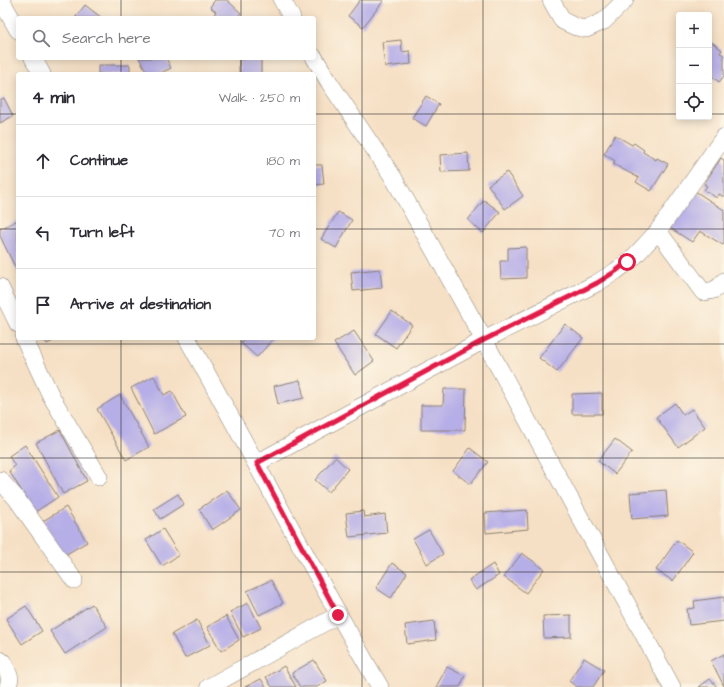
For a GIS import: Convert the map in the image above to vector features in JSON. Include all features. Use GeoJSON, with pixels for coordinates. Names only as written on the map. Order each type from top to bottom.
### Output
{"type":"FeatureCollection","features":[{"type":"Feature","properties":{"kind":"street"},"geometry":{"type":"LineString","coordinates":[[1,0],[16,26]]}},
{"type":"Feature","properties":{"kind":"street"},"geometry":{"type":"LineString","coordinates":[[282,0],[291,16]]}},
{"type":"Feature","properties":{"kind":"street"},"geometry":{"type":"LineString","coordinates":[[551,0],[562,21],[586,28],[604,21],[624,0]]}},
{"type":"Feature","properties":{"kind":"street"},"geometry":{"type":"LineString","coordinates":[[316,59],[329,82],[393,177],[484,340],[672,687]]}},
{"type":"Feature","properties":{"kind":"street"},"geometry":{"type":"LineString","coordinates":[[34,60],[41,72]]}},
{"type":"Feature","properties":{"kind":"street"},"geometry":{"type":"LineString","coordinates":[[257,463],[484,340],[588,287],[616,271],[632,259],[658,231],[724,137]]}},
{"type":"Feature","properties":{"kind":"street"},"geometry":{"type":"LineString","coordinates":[[658,231],[703,292],[714,291],[721,286],[724,281]]}},
{"type":"Feature","properties":{"kind":"street"},"geometry":{"type":"LineString","coordinates":[[0,287],[16,320]]}},
{"type":"Feature","properties":{"kind":"street"},"geometry":{"type":"LineString","coordinates":[[25,340],[51,396],[99,477]]}},
{"type":"Feature","properties":{"kind":"street"},"geometry":{"type":"LineString","coordinates":[[188,340],[257,463],[338,615],[380,687]]}},
{"type":"Feature","properties":{"kind":"street"},"geometry":{"type":"LineString","coordinates":[[0,480],[16,498],[74,580]]}},
{"type":"Feature","properties":{"kind":"street"},"geometry":{"type":"LineString","coordinates":[[209,687],[338,615]]}},
{"type":"Feature","properties":{"kind":"street"},"geometry":{"type":"LineString","coordinates":[[0,660],[4,663],[10,678],[8,687]]}},
{"type":"Feature","properties":{"kind":"building"},"geometry":{"type":"Polygon","coordinates":[[[215,0],[227,0],[241,13],[239,16],[213,16],[216,12],[210,7],[215,0]]]}},
{"type":"Feature","properties":{"kind":"building"},"geometry":{"type":"Polygon","coordinates":[[[360,0],[384,0],[363,27],[348,16],[360,0]]]}},
{"type":"Feature","properties":{"kind":"building"},"geometry":{"type":"Polygon","coordinates":[[[85,5],[99,16],[77,16],[85,5]]]}},
{"type":"Feature","properties":{"kind":"building"},"geometry":{"type":"Polygon","coordinates":[[[401,40],[402,52],[410,51],[411,64],[385,67],[382,42],[401,40]]]}},
{"type":"Feature","properties":{"kind":"building"},"geometry":{"type":"Polygon","coordinates":[[[712,42],[722,50],[720,53],[724,55],[724,76],[719,82],[712,76],[712,42]]]}},
{"type":"Feature","properties":{"kind":"building"},"geometry":{"type":"Polygon","coordinates":[[[140,60],[167,60],[171,68],[163,72],[147,72],[140,60]]]}},
{"type":"Feature","properties":{"kind":"building"},"geometry":{"type":"Polygon","coordinates":[[[239,60],[261,60],[261,72],[239,72],[239,60]]]}},
{"type":"Feature","properties":{"kind":"building"},"geometry":{"type":"Polygon","coordinates":[[[98,65],[130,65],[130,72],[98,72],[98,65]]]}},
{"type":"Feature","properties":{"kind":"building"},"geometry":{"type":"Polygon","coordinates":[[[426,96],[439,104],[426,126],[412,118],[426,96]]]}},
{"type":"Feature","properties":{"kind":"building"},"geometry":{"type":"Polygon","coordinates":[[[4,98],[13,116],[0,123],[0,100],[4,98]]]}},
{"type":"Feature","properties":{"kind":"building"},"geometry":{"type":"Polygon","coordinates":[[[615,135],[632,145],[634,143],[644,150],[643,152],[656,160],[657,158],[668,164],[651,191],[636,182],[639,178],[613,164],[615,161],[604,154],[615,135]]]}},
{"type":"Feature","properties":{"kind":"building"},"geometry":{"type":"Polygon","coordinates":[[[468,153],[469,171],[441,172],[440,155],[468,153]]]}},
{"type":"Feature","properties":{"kind":"building"},"geometry":{"type":"Polygon","coordinates":[[[721,158],[724,160],[724,197],[719,194],[717,198],[704,190],[707,186],[704,184],[721,158]]]}},
{"type":"Feature","properties":{"kind":"building"},"geometry":{"type":"Polygon","coordinates":[[[316,165],[322,165],[324,184],[316,185],[316,165]]]}},
{"type":"Feature","properties":{"kind":"building"},"geometry":{"type":"Polygon","coordinates":[[[507,172],[523,196],[505,209],[488,185],[507,172]]]}},
{"type":"Feature","properties":{"kind":"building"},"geometry":{"type":"Polygon","coordinates":[[[695,191],[724,210],[723,245],[700,231],[692,242],[670,228],[695,191]]]}},
{"type":"Feature","properties":{"kind":"building"},"geometry":{"type":"Polygon","coordinates":[[[484,200],[500,212],[483,233],[468,220],[484,200]]]}},
{"type":"Feature","properties":{"kind":"building"},"geometry":{"type":"Polygon","coordinates":[[[338,212],[352,220],[336,248],[321,239],[338,212]]]}},
{"type":"Feature","properties":{"kind":"building"},"geometry":{"type":"Polygon","coordinates":[[[16,221],[16,269],[0,236],[0,229],[16,221]]]}},
{"type":"Feature","properties":{"kind":"building"},"geometry":{"type":"Polygon","coordinates":[[[526,247],[526,278],[501,279],[500,261],[508,261],[508,248],[526,247]]]}},
{"type":"Feature","properties":{"kind":"building"},"geometry":{"type":"Polygon","coordinates":[[[380,269],[382,288],[353,291],[351,272],[380,269]]]}},
{"type":"Feature","properties":{"kind":"building"},"geometry":{"type":"Polygon","coordinates":[[[392,311],[412,325],[396,348],[376,334],[392,311]]]}},
{"type":"Feature","properties":{"kind":"building"},"geometry":{"type":"Polygon","coordinates":[[[565,324],[583,338],[557,372],[539,358],[565,324]]]}},
{"type":"Feature","properties":{"kind":"building"},"geometry":{"type":"Polygon","coordinates":[[[354,331],[374,361],[355,375],[334,343],[354,331]]]}},
{"type":"Feature","properties":{"kind":"building"},"geometry":{"type":"Polygon","coordinates":[[[45,340],[55,340],[47,344],[45,340]]]}},
{"type":"Feature","properties":{"kind":"building"},"geometry":{"type":"Polygon","coordinates":[[[244,340],[272,340],[257,357],[241,343],[244,340]]]}},
{"type":"Feature","properties":{"kind":"building"},"geometry":{"type":"Polygon","coordinates":[[[154,376],[164,395],[172,391],[186,417],[154,434],[131,388],[154,376]]]}},
{"type":"Feature","properties":{"kind":"building"},"geometry":{"type":"Polygon","coordinates":[[[300,380],[304,398],[278,404],[274,386],[300,380]]]}},
{"type":"Feature","properties":{"kind":"building"},"geometry":{"type":"Polygon","coordinates":[[[444,389],[466,389],[465,430],[421,430],[421,405],[443,405],[444,389]]]}},
{"type":"Feature","properties":{"kind":"building"},"geometry":{"type":"Polygon","coordinates":[[[602,393],[602,414],[572,414],[572,394],[602,393]]]}},
{"type":"Feature","properties":{"kind":"building"},"geometry":{"type":"Polygon","coordinates":[[[120,395],[149,447],[126,460],[97,409],[120,395]]]}},
{"type":"Feature","properties":{"kind":"building"},"geometry":{"type":"Polygon","coordinates":[[[675,403],[683,415],[692,409],[705,427],[678,447],[656,417],[675,403]]]}},
{"type":"Feature","properties":{"kind":"building"},"geometry":{"type":"Polygon","coordinates":[[[60,430],[87,481],[63,494],[36,443],[60,430]]]}},
{"type":"Feature","properties":{"kind":"building"},"geometry":{"type":"Polygon","coordinates":[[[615,439],[632,452],[615,474],[598,461],[615,439]]]}},
{"type":"Feature","properties":{"kind":"building"},"geometry":{"type":"Polygon","coordinates":[[[25,445],[58,497],[35,512],[9,471],[15,466],[9,456],[25,445]]]}},
{"type":"Feature","properties":{"kind":"building"},"geometry":{"type":"Polygon","coordinates":[[[470,448],[488,462],[470,484],[453,471],[470,448]]]}},
{"type":"Feature","properties":{"kind":"building"},"geometry":{"type":"Polygon","coordinates":[[[335,457],[348,469],[329,492],[315,480],[335,457]]]}},
{"type":"Feature","properties":{"kind":"building"},"geometry":{"type":"Polygon","coordinates":[[[227,490],[241,510],[212,530],[199,509],[227,490]]]}},
{"type":"Feature","properties":{"kind":"building"},"geometry":{"type":"Polygon","coordinates":[[[666,490],[668,516],[632,519],[630,493],[666,490]]]}},
{"type":"Feature","properties":{"kind":"building"},"geometry":{"type":"Polygon","coordinates":[[[178,494],[184,504],[160,519],[154,509],[178,494]]]}},
{"type":"Feature","properties":{"kind":"building"},"geometry":{"type":"Polygon","coordinates":[[[66,507],[87,542],[63,556],[43,521],[66,507]]]}},
{"type":"Feature","properties":{"kind":"building"},"geometry":{"type":"Polygon","coordinates":[[[527,510],[528,529],[486,533],[485,513],[527,510]]]}},
{"type":"Feature","properties":{"kind":"building"},"geometry":{"type":"Polygon","coordinates":[[[363,511],[364,517],[385,514],[387,533],[349,537],[346,513],[363,511]]]}},
{"type":"Feature","properties":{"kind":"building"},"geometry":{"type":"Polygon","coordinates":[[[163,529],[179,555],[162,566],[146,540],[163,529]]]}},
{"type":"Feature","properties":{"kind":"building"},"geometry":{"type":"Polygon","coordinates":[[[429,530],[443,554],[427,564],[413,539],[429,530]]]}},
{"type":"Feature","properties":{"kind":"building"},"geometry":{"type":"Polygon","coordinates":[[[677,540],[693,552],[673,581],[656,570],[677,540]]]}},
{"type":"Feature","properties":{"kind":"building"},"geometry":{"type":"Polygon","coordinates":[[[522,553],[544,569],[526,593],[504,577],[522,553]]]}},
{"type":"Feature","properties":{"kind":"building"},"geometry":{"type":"Polygon","coordinates":[[[392,563],[407,573],[391,598],[376,588],[392,563]]]}},
{"type":"Feature","properties":{"kind":"building"},"geometry":{"type":"Polygon","coordinates":[[[493,564],[499,575],[476,590],[469,580],[493,564]]]}},
{"type":"Feature","properties":{"kind":"building"},"geometry":{"type":"Polygon","coordinates":[[[271,580],[283,603],[259,615],[247,591],[271,580]]]}},
{"type":"Feature","properties":{"kind":"building"},"geometry":{"type":"Polygon","coordinates":[[[724,597],[724,621],[689,625],[687,609],[695,608],[694,601],[724,597]]]}},
{"type":"Feature","properties":{"kind":"building"},"geometry":{"type":"Polygon","coordinates":[[[248,603],[261,628],[243,637],[230,612],[248,603]]]}},
{"type":"Feature","properties":{"kind":"building"},"geometry":{"type":"Polygon","coordinates":[[[92,604],[107,627],[65,654],[50,631],[92,604]]]}},
{"type":"Feature","properties":{"kind":"building"},"geometry":{"type":"Polygon","coordinates":[[[26,606],[42,631],[22,644],[6,619],[26,606]]]}},
{"type":"Feature","properties":{"kind":"building"},"geometry":{"type":"Polygon","coordinates":[[[571,615],[571,637],[544,638],[543,616],[571,615]]]}},
{"type":"Feature","properties":{"kind":"building"},"geometry":{"type":"Polygon","coordinates":[[[226,616],[239,640],[221,651],[207,627],[226,616]]]}},
{"type":"Feature","properties":{"kind":"building"},"geometry":{"type":"Polygon","coordinates":[[[197,620],[210,645],[185,658],[172,634],[197,620]]]}},
{"type":"Feature","properties":{"kind":"building"},"geometry":{"type":"Polygon","coordinates":[[[434,621],[436,640],[407,644],[405,625],[434,621]]]}},
{"type":"Feature","properties":{"kind":"building"},"geometry":{"type":"Polygon","coordinates":[[[724,654],[724,686],[711,661],[724,654]]]}},
{"type":"Feature","properties":{"kind":"building"},"geometry":{"type":"Polygon","coordinates":[[[584,658],[604,670],[593,687],[577,687],[569,681],[584,658]]]}},
{"type":"Feature","properties":{"kind":"building"},"geometry":{"type":"Polygon","coordinates":[[[314,660],[327,681],[317,687],[300,687],[292,673],[314,660]]]}},
{"type":"Feature","properties":{"kind":"building"},"geometry":{"type":"Polygon","coordinates":[[[284,666],[296,687],[272,687],[266,677],[284,666]]]}},
{"type":"Feature","properties":{"kind":"building"},"geometry":{"type":"Polygon","coordinates":[[[447,667],[465,676],[460,687],[436,687],[447,667]]]}},
{"type":"Feature","properties":{"kind":"building"},"geometry":{"type":"Polygon","coordinates":[[[261,679],[266,687],[245,687],[261,679]]]}},
{"type":"Feature","properties":{"kind":"building"},"geometry":{"type":"Polygon","coordinates":[[[710,679],[717,687],[699,687],[710,679]]]}},
{"type":"Feature","properties":{"kind":"route"},"geometry":{"type":"LineString","coordinates":[[338,615],[257,463],[484,340],[597,283],[627,262]]}}]}
